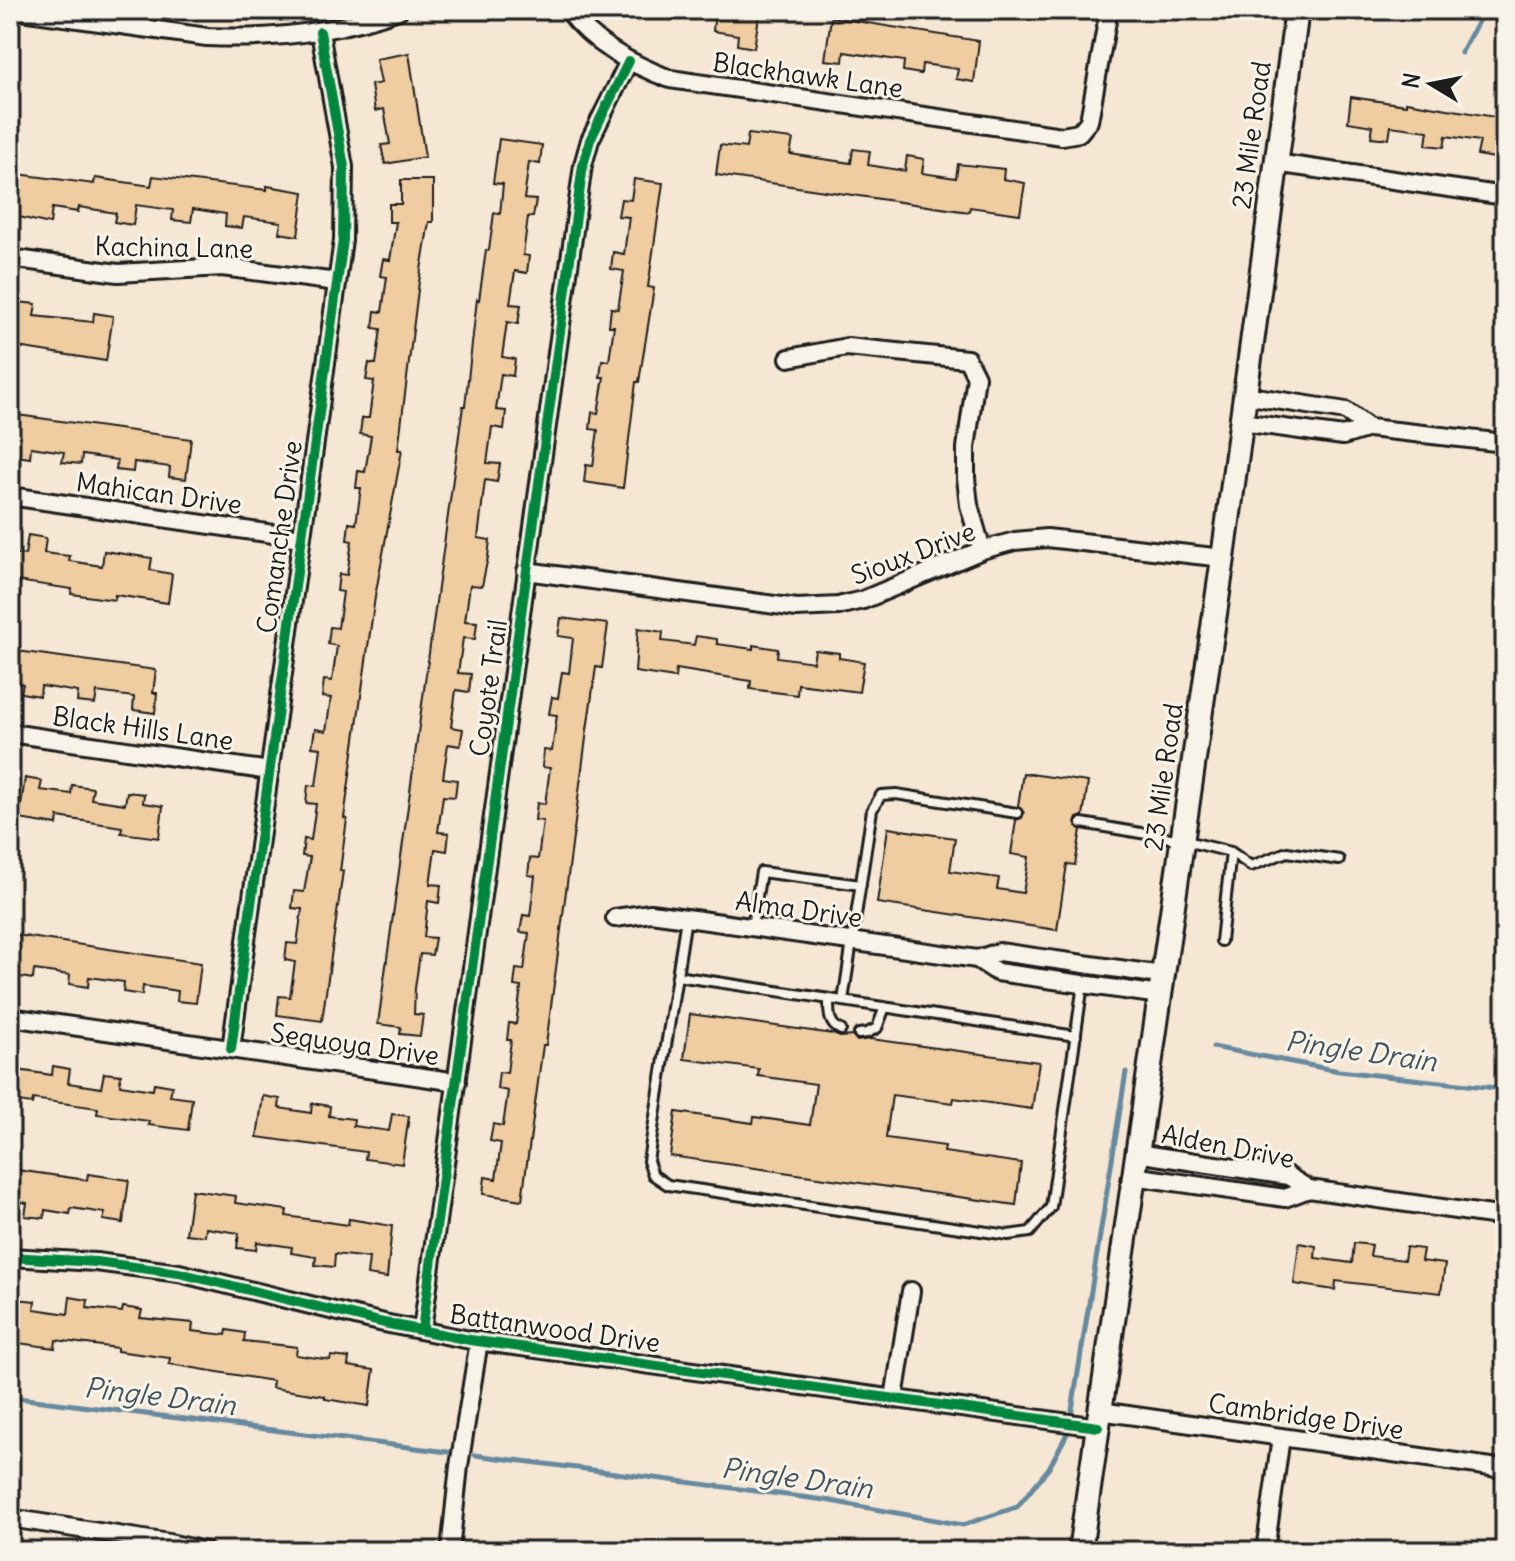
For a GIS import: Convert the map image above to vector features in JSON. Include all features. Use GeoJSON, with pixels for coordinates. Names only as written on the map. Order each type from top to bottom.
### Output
{"type":"FeatureCollection","features":[{"type":"Feature","properties":{"kind":"main road","name":"23 Mile Road"},"geometry":{"type":"LineString","coordinates":[[1080,1551],[1223,558],[1297,10]]}},
{"type":"Feature","properties":{"kind":"street"},"geometry":{"type":"LineString","coordinates":[[14,10],[207,37],[262,38],[320,32],[399,10]]}},
{"type":"Feature","properties":{"kind":"street","name":"Blackhawk Lane"},"geometry":{"type":"LineString","coordinates":[[568,10],[589,33],[629,61],[670,79],[1062,136],[1079,133],[1089,121],[1109,10]]}},
{"type":"Feature","properties":{"kind":"street","name":"Comanche Drive"},"geometry":{"type":"LineString","coordinates":[[231,1049],[343,240],[346,188],[320,32]]}},
{"type":"Feature","properties":{"kind":"street","name":"Coyote Trail"},"geometry":{"type":"LineString","coordinates":[[422,1330],[583,165],[590,140],[629,61]]}},
{"type":"Feature","properties":{"kind":"street"},"geometry":{"type":"LineString","coordinates":[[1275,163],[1505,196]]}},
{"type":"Feature","properties":{"kind":"street","name":"Kachina Lane"},"geometry":{"type":"LineString","coordinates":[[10,258],[118,273],[222,267],[337,282]]}},
{"type":"Feature","properties":{"kind":"street"},"geometry":{"type":"LineString","coordinates":[[789,358],[847,347],[967,359],[976,377],[966,448],[966,478],[969,505],[982,550]]}},
{"type":"Feature","properties":{"kind":"street"},"geometry":{"type":"LineString","coordinates":[[1244,395],[1346,411],[1369,428]]}},
{"type":"Feature","properties":{"kind":"street"},"geometry":{"type":"LineString","coordinates":[[1241,422],[1343,436],[1369,428],[1505,443]]}},
{"type":"Feature","properties":{"kind":"street","name":"Mahican Drive"},"geometry":{"type":"LineString","coordinates":[[10,496],[301,538]]}},
{"type":"Feature","properties":{"kind":"street","name":"Sioux Drive"},"geometry":{"type":"LineString","coordinates":[[526,571],[797,608],[819,608],[863,600],[982,550],[1015,541],[1047,538],[1223,558]]}},
{"type":"Feature","properties":{"kind":"street","name":"Black Hills Lane"},"geometry":{"type":"LineString","coordinates":[[10,733],[270,771]]}},
{"type":"Feature","properties":{"kind":"street","name":"Alma Drive"},"geometry":{"type":"LineString","coordinates":[[615,918],[651,913],[977,959],[997,972],[1078,984],[1161,985]]}},
{"type":"Feature","properties":{"kind":"street","name":"Alma Drive"},"geometry":{"type":"LineString","coordinates":[[977,959],[999,952],[1077,963],[1161,985]]}},
{"type":"Feature","properties":{"kind":"street","name":"Sequoya Drive"},"geometry":{"type":"LineString","coordinates":[[10,1017],[457,1082]]}},
{"type":"Feature","properties":{"kind":"street","name":"Alden Drive"},"geometry":{"type":"LineString","coordinates":[[1136,1153],[1288,1176],[1309,1189],[1505,1217]]}},
{"type":"Feature","properties":{"kind":"street","name":"Alden Drive"},"geometry":{"type":"LineString","coordinates":[[1133,1176],[1285,1198],[1309,1189]]}},
{"type":"Feature","properties":{"kind":"street","name":"Battanwood Drive"},"geometry":{"type":"LineString","coordinates":[[10,1257],[96,1262],[179,1273],[479,1341],[894,1398],[1099,1419]]}},
{"type":"Feature","properties":{"kind":"street"},"geometry":{"type":"LineString","coordinates":[[894,1398],[911,1291]]}},
{"type":"Feature","properties":{"kind":"street"},"geometry":{"type":"LineString","coordinates":[[450,1551],[459,1466],[479,1341]]}},
{"type":"Feature","properties":{"kind":"street","name":"Cambridge Drive"},"geometry":{"type":"LineString","coordinates":[[1099,1419],[1281,1437],[1505,1469]]}},
{"type":"Feature","properties":{"kind":"street"},"geometry":{"type":"LineString","coordinates":[[1265,1551],[1281,1437]]}},
{"type":"Feature","properties":{"kind":"street"},"geometry":{"type":"LineString","coordinates":[[10,1518],[205,1551]]}},
{"type":"Feature","properties":{"kind":"lane"},"geometry":{"type":"LineString","coordinates":[[843,1001],[872,810],[881,795],[896,794],[1017,813]]}},
{"type":"Feature","properties":{"kind":"lane"},"geometry":{"type":"LineString","coordinates":[[1082,823],[1182,840],[1231,852],[1251,866],[1287,852],[1339,860]]}},
{"type":"Feature","properties":{"kind":"lane"},"geometry":{"type":"LineString","coordinates":[[1221,941],[1231,852]]}},
{"type":"Feature","properties":{"kind":"lane"},"geometry":{"type":"LineString","coordinates":[[752,927],[761,872],[861,885]]}},
{"type":"Feature","properties":{"kind":"lane"},"geometry":{"type":"LineString","coordinates":[[686,918],[648,1161],[653,1175],[668,1185],[1008,1235],[1030,1232],[1051,1207],[1076,1036],[1077,963]]}},
{"type":"Feature","properties":{"kind":"lane"},"geometry":{"type":"LineString","coordinates":[[677,976],[1076,1036]]}},
{"type":"Feature","properties":{"kind":"lane"},"geometry":{"type":"LineString","coordinates":[[829,999],[829,1018],[835,1028],[841,1030]]}},
{"type":"Feature","properties":{"kind":"lane"},"geometry":{"type":"LineString","coordinates":[[859,1034],[877,1028],[885,1007]]}},
{"type":"Feature","properties":{"kind":"building"},"geometry":{"type":"Polygon","coordinates":[[[715,10],[760,10],[754,48],[737,45],[738,35],[713,31],[715,10]]]}},
{"type":"Feature","properties":{"kind":"building"},"geometry":{"type":"Polygon","coordinates":[[[831,17],[979,41],[974,82],[956,79],[958,69],[922,64],[921,74],[903,71],[904,61],[844,52],[843,62],[825,60],[831,17]]]}},
{"type":"Feature","properties":{"kind":"building"},"geometry":{"type":"Polygon","coordinates":[[[409,53],[425,157],[385,164],[381,145],[390,144],[384,109],[375,111],[371,85],[381,83],[376,59],[409,53]]]}},
{"type":"Feature","properties":{"kind":"building"},"geometry":{"type":"Polygon","coordinates":[[[1351,97],[1406,105],[1406,102],[1501,118],[1495,158],[1477,155],[1480,141],[1446,136],[1444,147],[1426,145],[1428,131],[1391,126],[1389,139],[1371,137],[1373,126],[1348,122],[1351,97]]]}},
{"type":"Feature","properties":{"kind":"building"},"geometry":{"type":"Polygon","coordinates":[[[748,134],[793,139],[790,154],[851,163],[853,149],[870,151],[868,165],[905,171],[907,156],[924,159],[922,173],[956,178],[958,164],[1004,169],[1003,179],[1025,183],[1020,214],[970,207],[969,212],[716,175],[720,145],[746,148],[748,134]]]}},
{"type":"Feature","properties":{"kind":"building"},"geometry":{"type":"Polygon","coordinates":[[[499,139],[542,145],[540,164],[529,162],[524,199],[536,200],[533,217],[528,217],[523,255],[529,256],[527,273],[515,271],[510,304],[521,305],[518,324],[507,322],[502,357],[515,359],[513,376],[501,374],[496,410],[506,411],[504,429],[492,427],[487,463],[500,464],[497,482],[485,480],[478,538],[490,540],[488,557],[482,586],[470,585],[465,621],[477,622],[475,639],[463,638],[458,673],[471,674],[469,692],[456,690],[451,727],[463,729],[460,746],[448,744],[443,778],[457,780],[455,797],[443,796],[438,832],[449,833],[447,851],[435,849],[430,884],[441,885],[439,903],[428,901],[424,937],[435,938],[432,955],[420,954],[415,988],[414,1014],[423,1015],[420,1036],[400,1034],[401,1027],[378,1024],[465,406],[477,299],[494,213],[500,214],[503,184],[493,183],[499,139]]]}},
{"type":"Feature","properties":{"kind":"building"},"geometry":{"type":"Polygon","coordinates":[[[10,173],[94,184],[95,178],[151,186],[153,176],[304,192],[298,236],[279,233],[281,222],[244,217],[242,228],[225,226],[226,214],[193,209],[191,222],[172,220],[173,210],[136,205],[133,225],[114,222],[116,213],[79,207],[78,212],[52,208],[50,224],[10,215],[10,173]]]}},
{"type":"Feature","properties":{"kind":"building"},"geometry":{"type":"Polygon","coordinates":[[[634,179],[663,183],[648,287],[654,288],[639,382],[636,382],[623,488],[584,482],[586,465],[593,466],[598,430],[590,429],[592,412],[598,413],[604,377],[600,377],[602,360],[609,361],[614,326],[609,326],[611,308],[618,309],[624,271],[611,269],[613,252],[624,254],[629,217],[618,216],[621,199],[631,200],[634,179]]]}},
{"type":"Feature","properties":{"kind":"building"},"geometry":{"type":"Polygon","coordinates":[[[401,180],[433,180],[433,222],[429,222],[419,282],[398,450],[402,450],[375,597],[353,753],[344,818],[347,819],[340,871],[343,871],[322,1021],[277,1015],[279,996],[290,997],[295,962],[285,960],[287,943],[297,944],[302,909],[292,908],[294,891],[304,892],[310,857],[302,856],[304,839],[311,840],[316,804],[306,803],[308,785],[316,786],[321,748],[312,747],[315,729],[326,731],[331,698],[322,697],[324,680],[332,681],[337,646],[328,644],[330,627],[338,628],[343,592],[337,591],[339,574],[347,575],[352,541],[347,540],[349,523],[356,524],[361,488],[356,488],[358,471],[365,472],[371,436],[360,434],[362,418],[369,418],[374,381],[366,380],[369,363],[376,364],[381,329],[373,328],[375,311],[382,312],[387,277],[380,276],[383,259],[390,260],[396,222],[389,222],[389,204],[401,204],[401,180]]]}},
{"type":"Feature","properties":{"kind":"building"},"geometry":{"type":"Polygon","coordinates":[[[17,302],[36,304],[34,316],[93,322],[94,313],[113,316],[106,361],[11,346],[17,302]]]}},
{"type":"Feature","properties":{"kind":"building"},"geometry":{"type":"Polygon","coordinates":[[[10,414],[191,439],[186,479],[169,477],[170,467],[134,462],[133,472],[116,470],[117,460],[82,455],[81,464],[62,462],[64,452],[31,447],[30,458],[11,455],[10,414]]]}},
{"type":"Feature","properties":{"kind":"building"},"geometry":{"type":"Polygon","coordinates":[[[28,535],[46,538],[44,553],[70,556],[69,561],[102,566],[104,551],[152,558],[150,570],[172,574],[168,603],[115,595],[115,600],[71,594],[72,589],[10,580],[10,553],[25,555],[28,535]]]}},
{"type":"Feature","properties":{"kind":"building"},"geometry":{"type":"Polygon","coordinates":[[[561,618],[608,624],[602,668],[596,667],[546,1045],[543,1045],[522,1200],[483,1194],[485,1177],[496,1179],[501,1143],[490,1141],[493,1124],[503,1126],[508,1091],[497,1089],[499,1072],[507,1073],[511,1040],[507,1040],[509,1023],[516,1024],[521,987],[514,986],[516,969],[524,970],[529,933],[520,932],[523,915],[530,916],[535,876],[528,875],[530,858],[538,859],[543,821],[535,820],[537,803],[545,804],[550,768],[542,767],[544,750],[552,751],[557,715],[549,714],[552,697],[558,698],[562,672],[569,673],[573,638],[558,636],[561,618]]]}},
{"type":"Feature","properties":{"kind":"building"},"geometry":{"type":"Polygon","coordinates":[[[638,628],[663,632],[662,641],[694,645],[696,636],[717,639],[717,644],[778,649],[777,657],[813,662],[815,650],[839,653],[839,658],[864,662],[859,692],[798,684],[797,695],[750,689],[751,681],[676,669],[675,678],[635,672],[638,628]]]}},
{"type":"Feature","properties":{"kind":"building"},"geometry":{"type":"Polygon","coordinates":[[[10,650],[156,670],[153,693],[157,693],[155,713],[133,710],[134,697],[97,692],[95,704],[77,702],[78,692],[41,686],[40,696],[21,693],[23,684],[10,682],[10,650]]]}},
{"type":"Feature","properties":{"kind":"building"},"geometry":{"type":"Polygon","coordinates":[[[1023,773],[1088,782],[1083,816],[1077,818],[1075,823],[1081,830],[1075,865],[1067,864],[1057,930],[877,903],[888,828],[955,838],[950,871],[999,878],[997,889],[1023,893],[1029,857],[1011,854],[1016,820],[1022,818],[1024,813],[1018,806],[1023,773]]]}},
{"type":"Feature","properties":{"kind":"building"},"geometry":{"type":"Polygon","coordinates":[[[25,778],[42,781],[40,790],[71,794],[72,785],[93,788],[91,799],[125,804],[127,792],[144,794],[143,803],[163,806],[159,838],[121,833],[122,827],[58,817],[57,825],[19,819],[25,778]]]}},
{"type":"Feature","properties":{"kind":"building"},"geometry":{"type":"Polygon","coordinates":[[[10,934],[201,963],[196,1003],[177,1001],[178,991],[143,986],[142,995],[123,992],[124,982],[89,977],[88,987],[69,984],[70,975],[34,970],[33,979],[14,976],[15,967],[10,966],[10,934]]]}},
{"type":"Feature","properties":{"kind":"building"},"geometry":{"type":"Polygon","coordinates":[[[690,1014],[840,1037],[853,1036],[857,1041],[871,1039],[1039,1062],[1032,1109],[954,1098],[953,1103],[892,1095],[886,1138],[945,1146],[944,1152],[1021,1163],[1016,1205],[670,1156],[676,1112],[753,1123],[754,1117],[810,1125],[816,1084],[758,1076],[759,1069],[684,1059],[690,1014]]]}},
{"type":"Feature","properties":{"kind":"building"},"geometry":{"type":"Polygon","coordinates":[[[53,1066],[70,1069],[68,1083],[101,1088],[104,1073],[121,1075],[120,1085],[153,1090],[154,1083],[172,1086],[170,1096],[192,1099],[188,1130],[97,1114],[98,1108],[33,1099],[32,1104],[10,1101],[10,1069],[52,1075],[53,1066]]]}},
{"type":"Feature","properties":{"kind":"building"},"geometry":{"type":"Polygon","coordinates":[[[263,1096],[280,1099],[279,1108],[311,1113],[312,1103],[330,1106],[329,1116],[354,1119],[353,1126],[389,1131],[392,1114],[409,1116],[402,1164],[365,1159],[366,1152],[257,1137],[263,1096]]]}},
{"type":"Feature","properties":{"kind":"building"},"geometry":{"type":"Polygon","coordinates":[[[10,1169],[87,1180],[88,1174],[129,1180],[123,1223],[103,1220],[105,1213],[71,1208],[70,1214],[45,1210],[44,1218],[25,1216],[27,1203],[10,1200],[10,1169]]]}},
{"type":"Feature","properties":{"kind":"building"},"geometry":{"type":"Polygon","coordinates":[[[192,1190],[236,1196],[235,1203],[287,1210],[286,1216],[348,1225],[349,1219],[392,1226],[387,1278],[367,1275],[369,1258],[335,1254],[334,1267],[315,1265],[316,1257],[291,1253],[292,1247],[257,1242],[256,1250],[237,1248],[239,1233],[206,1228],[205,1236],[186,1234],[192,1190]]]}},
{"type":"Feature","properties":{"kind":"building"},"geometry":{"type":"Polygon","coordinates":[[[1299,1243],[1316,1246],[1315,1258],[1352,1263],[1354,1243],[1372,1245],[1370,1256],[1404,1260],[1406,1247],[1423,1249],[1421,1261],[1445,1264],[1441,1293],[1336,1281],[1335,1290],[1294,1284],[1299,1243]]]}},
{"type":"Feature","properties":{"kind":"building"},"geometry":{"type":"Polygon","coordinates":[[[70,1297],[88,1300],[87,1308],[122,1312],[123,1307],[142,1310],[140,1318],[193,1323],[192,1331],[226,1335],[227,1330],[245,1333],[244,1341],[297,1347],[296,1355],[330,1360],[331,1356],[349,1358],[348,1366],[374,1370],[369,1406],[272,1388],[273,1381],[169,1364],[170,1358],[117,1351],[117,1348],[56,1340],[55,1348],[11,1342],[17,1299],[35,1301],[34,1309],[68,1314],[70,1297]]]}},
{"type":"Feature","properties":{"kind":"waterway"},"geometry":{"type":"LineString","coordinates":[[1461,53],[1484,10]]}},
{"type":"Feature","properties":{"kind":"waterway","name":"Pingle Drain"},"geometry":{"type":"LineString","coordinates":[[1213,1047],[1339,1071],[1505,1089]]}},
{"type":"Feature","properties":{"kind":"waterway","name":"Pingle Drain"},"geometry":{"type":"LineString","coordinates":[[1072,1410],[1126,1072]]}},
{"type":"Feature","properties":{"kind":"waterway","name":"Pingle Drain"},"geometry":{"type":"LineString","coordinates":[[10,1397],[448,1452]]}},
{"type":"Feature","properties":{"kind":"waterway","name":"Pingle Drain"},"geometry":{"type":"LineString","coordinates":[[475,1455],[825,1500],[963,1525],[1017,1507],[1049,1468],[1069,1430]]}},
{"type":"Feature","properties":{"kind":"cycle path"},"geometry":{"type":"LineString","coordinates":[[231,1049],[343,240],[344,167],[320,32]]}},
{"type":"Feature","properties":{"kind":"cycle path"},"geometry":{"type":"LineString","coordinates":[[422,1330],[583,165],[590,140],[629,61]]}},
{"type":"Feature","properties":{"kind":"cycle path"},"geometry":{"type":"LineString","coordinates":[[10,1257],[96,1262],[179,1273],[384,1323],[470,1340],[1098,1427]]}}]}
